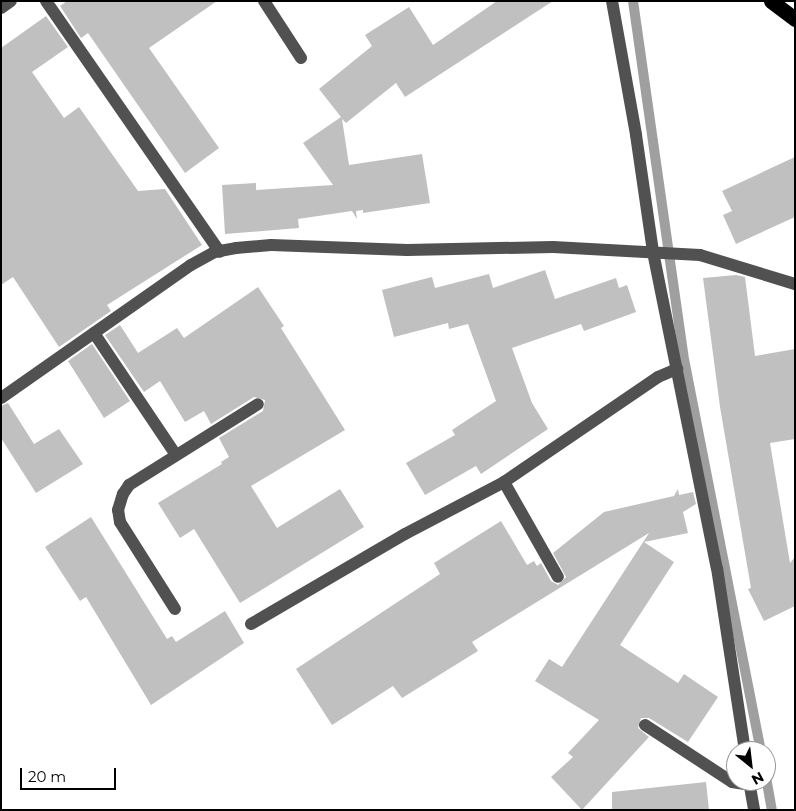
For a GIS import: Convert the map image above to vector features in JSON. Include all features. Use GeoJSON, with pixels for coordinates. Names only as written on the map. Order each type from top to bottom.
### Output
{"type":"FeatureCollection","features":[{"type":"Feature","properties":{"kind":"highway"},"geometry":{"type":"LineString","coordinates":[[771,1],[795,18]]}},
{"type":"Feature","properties":{"kind":"street"},"geometry":{"type":"LineString","coordinates":[[1,8],[11,1]]}},
{"type":"Feature","properties":{"kind":"street"},"geometry":{"type":"LineString","coordinates":[[46,1],[220,252]]}},
{"type":"Feature","properties":{"kind":"street"},"geometry":{"type":"LineString","coordinates":[[264,1],[301,58]]}},
{"type":"Feature","properties":{"kind":"street"},"geometry":{"type":"LineString","coordinates":[[612,1],[652,252],[717,568],[743,741]]}},
{"type":"Feature","properties":{"kind":"street"},"geometry":{"type":"LineString","coordinates":[[1,398],[177,274],[220,252],[271,245],[407,250],[553,247],[652,252],[700,255],[795,284]]}},
{"type":"Feature","properties":{"kind":"street"},"geometry":{"type":"LineString","coordinates":[[94,334],[176,455]]}},
{"type":"Feature","properties":{"kind":"street"},"geometry":{"type":"LineString","coordinates":[[251,624],[405,534],[504,482],[658,377],[677,369]]}},
{"type":"Feature","properties":{"kind":"street"},"geometry":{"type":"LineString","coordinates":[[175,608],[120,522],[118,510],[129,485],[258,404]]}},
{"type":"Feature","properties":{"kind":"street"},"geometry":{"type":"LineString","coordinates":[[504,482],[558,577]]}},
{"type":"Feature","properties":{"kind":"street"},"geometry":{"type":"LineString","coordinates":[[645,725],[726,778]]}},
{"type":"Feature","properties":{"kind":"street"},"geometry":{"type":"LineString","coordinates":[[750,791],[754,810]]}},
{"type":"Feature","properties":{"kind":"building"},"geometry":{"type":"Polygon","coordinates":[[[67,1],[217,1],[149,48],[219,148],[185,173],[88,33],[81,38],[60,6],[67,1]]]}},
{"type":"Feature","properties":{"kind":"building"},"geometry":{"type":"Polygon","coordinates":[[[497,1],[553,1],[405,97],[396,83],[346,123],[342,119],[349,165],[422,154],[430,203],[363,213],[363,210],[356,211],[357,219],[352,211],[298,219],[299,228],[225,234],[222,185],[256,183],[256,190],[333,185],[303,143],[341,117],[319,89],[372,46],[365,35],[409,7],[433,45],[497,1]]]}},
{"type":"Feature","properties":{"kind":"building"},"geometry":{"type":"Polygon","coordinates":[[[46,16],[68,47],[32,72],[64,118],[79,107],[138,191],[165,189],[202,245],[107,305],[111,311],[59,347],[13,277],[1,285],[1,48],[46,16]]]}},
{"type":"Feature","properties":{"kind":"building"},"geometry":{"type":"Polygon","coordinates":[[[795,157],[795,217],[736,244],[723,215],[732,211],[722,191],[795,157]]]}},
{"type":"Feature","properties":{"kind":"building"},"geometry":{"type":"Polygon","coordinates":[[[545,270],[555,299],[616,278],[619,288],[627,285],[636,312],[584,331],[581,324],[512,348],[532,403],[548,429],[481,474],[476,466],[425,495],[406,463],[455,435],[452,430],[496,401],[468,324],[449,329],[448,323],[394,337],[382,290],[432,277],[435,288],[489,274],[493,288],[545,270]]]}},
{"type":"Feature","properties":{"kind":"building"},"geometry":{"type":"Polygon","coordinates":[[[736,275],[745,277],[755,356],[795,349],[795,439],[770,443],[790,563],[795,557],[795,606],[764,621],[748,589],[751,588],[720,407],[703,278],[736,275]]]}},
{"type":"Feature","properties":{"kind":"building"},"geometry":{"type":"Polygon","coordinates":[[[258,287],[284,326],[281,328],[345,430],[251,486],[277,528],[340,489],[364,527],[240,603],[194,529],[180,538],[158,503],[222,464],[221,462],[229,457],[219,438],[263,411],[265,400],[254,397],[211,424],[204,411],[185,422],[160,381],[144,392],[105,335],[120,325],[138,353],[177,328],[184,338],[258,287]]]}},
{"type":"Feature","properties":{"kind":"building"},"geometry":{"type":"Polygon","coordinates":[[[92,344],[130,401],[104,418],[68,361],[92,344]]]}},
{"type":"Feature","properties":{"kind":"building"},"geometry":{"type":"Polygon","coordinates":[[[8,403],[34,444],[59,429],[83,464],[36,493],[1,438],[1,406],[8,403]]]}},
{"type":"Feature","properties":{"kind":"building"},"geometry":{"type":"Polygon","coordinates":[[[678,489],[679,495],[693,492],[696,504],[683,512],[688,533],[644,542],[674,562],[620,645],[678,683],[684,674],[718,697],[688,742],[649,718],[641,718],[638,728],[649,737],[582,810],[551,777],[573,757],[568,753],[599,720],[535,681],[549,659],[562,667],[649,533],[472,642],[478,651],[402,698],[393,686],[332,725],[296,669],[440,574],[434,563],[501,521],[527,565],[534,561],[537,566],[541,563],[551,581],[558,585],[566,577],[553,553],[604,512],[674,496],[678,489]]]}},
{"type":"Feature","properties":{"kind":"building"},"geometry":{"type":"Polygon","coordinates":[[[91,517],[167,639],[172,636],[176,642],[225,611],[244,643],[151,705],[86,597],[80,601],[45,547],[91,517]]]}},
{"type":"Feature","properties":{"kind":"building"},"geometry":{"type":"Polygon","coordinates":[[[706,782],[709,810],[612,810],[612,792],[706,782]]]}},
{"type":"Feature","properties":{"kind":"waterway"},"geometry":{"type":"LineString","coordinates":[[633,1],[683,354],[759,741]]}},
{"type":"Feature","properties":{"kind":"waterway"},"geometry":{"type":"LineString","coordinates":[[769,791],[772,810]]}}]}
